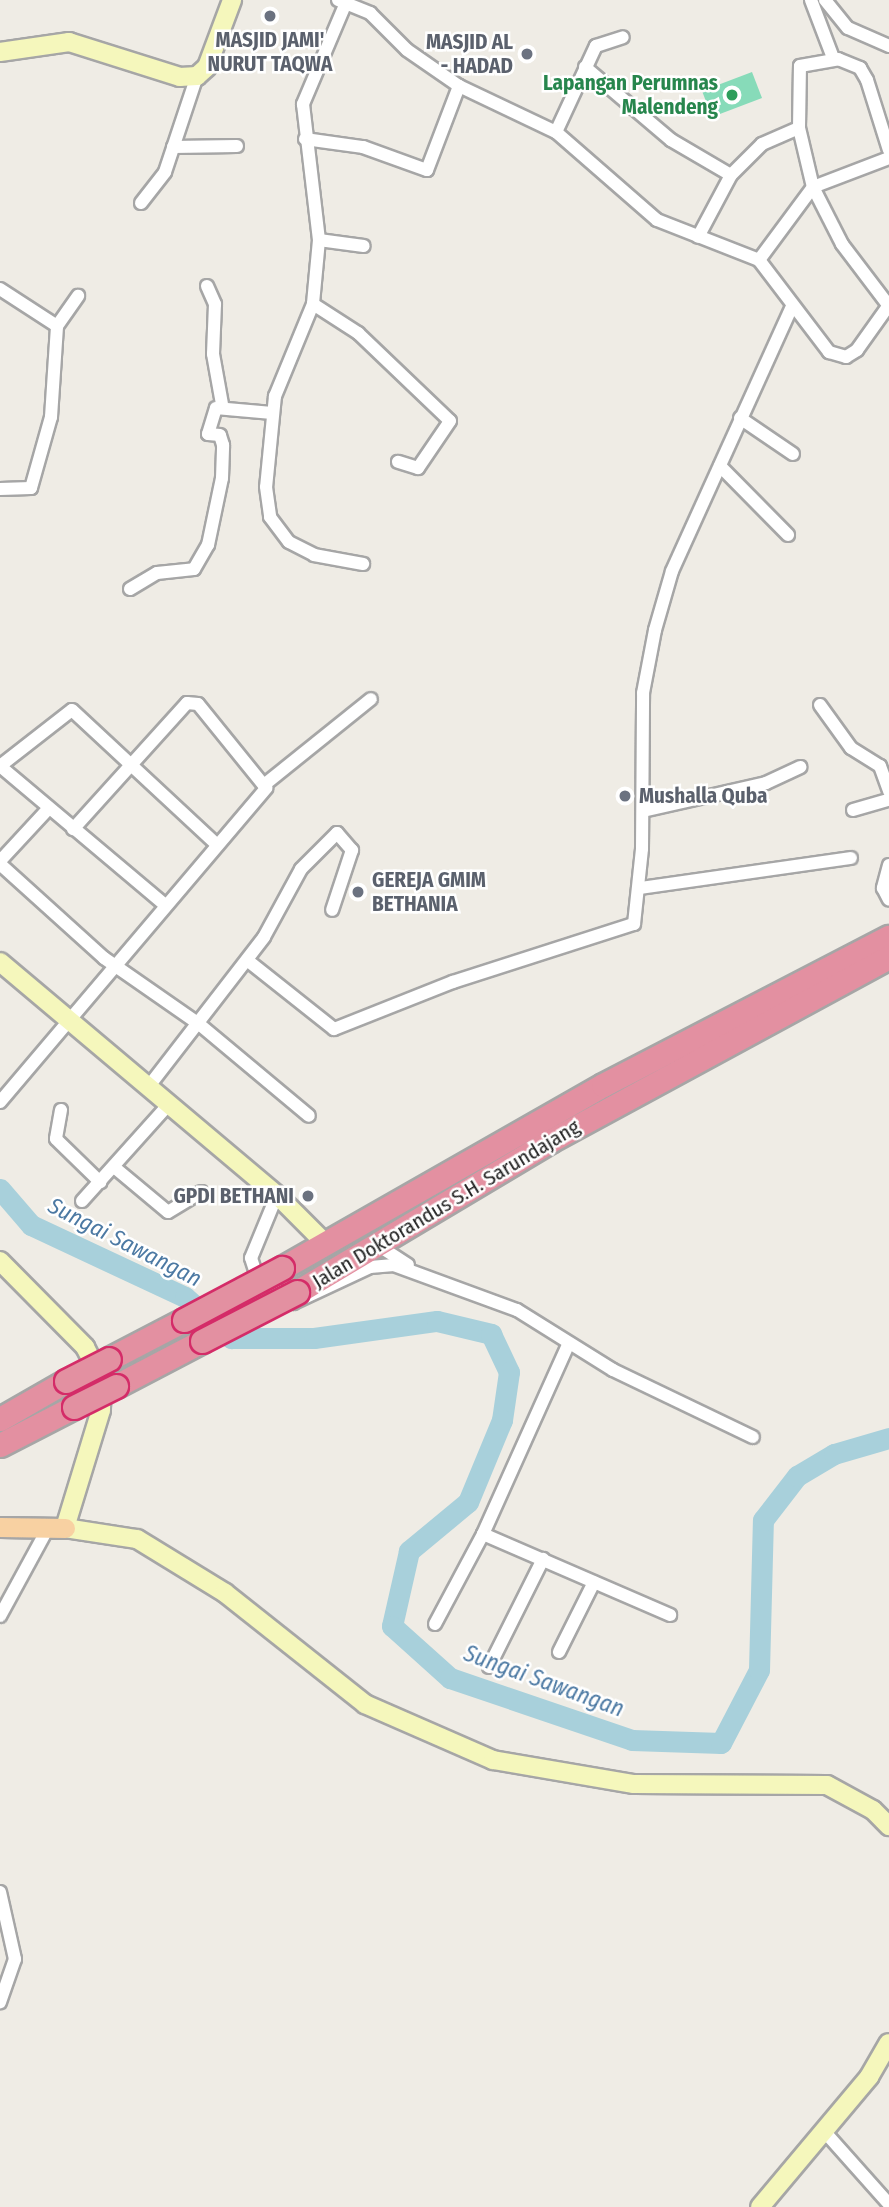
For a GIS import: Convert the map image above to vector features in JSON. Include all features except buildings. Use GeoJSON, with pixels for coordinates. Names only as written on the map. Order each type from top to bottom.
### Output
{"type":"FeatureCollection","features":[{"type":"Feature","properties":{"kind":"highway","name":"Jalan Doktorandus S.H. Sarundajang"},"geometry":{"type":"LineString","coordinates":[[0,1445],[297,1292],[844,970],[889,937]]}},
{"type":"Feature","properties":{"kind":"highway","name":"Jalan Doktorandus S.H. Sarundajang"},"geometry":{"type":"LineString","coordinates":[[0,1419],[66,1381],[326,1244],[603,1085],[844,970],[889,957]]}},
{"type":"Feature","properties":{"kind":"main road"},"geometry":{"type":"LineString","coordinates":[[0,52],[69,42],[180,77],[197,76],[207,67],[232,0]]}},
{"type":"Feature","properties":{"kind":"main road"},"geometry":{"type":"LineString","coordinates":[[0,962],[277,1195],[326,1244]]}},
{"type":"Feature","properties":{"kind":"main road"},"geometry":{"type":"LineString","coordinates":[[0,1261],[99,1370],[101,1410],[56,1528]]}},
{"type":"Feature","properties":{"kind":"main road"},"geometry":{"type":"LineString","coordinates":[[73,1488],[83,1518],[103,1529],[137,1539],[225,1593],[365,1704],[493,1760],[634,1784],[827,1786],[873,1810],[889,1826]]}},
{"type":"Feature","properties":{"kind":"main road"},"geometry":{"type":"LineString","coordinates":[[0,1527],[103,1529]]}},
{"type":"Feature","properties":{"kind":"main road"},"geometry":{"type":"LineString","coordinates":[[760,2207],[824,2131],[889,2043]]}},
{"type":"Feature","properties":{"kind":"street"},"geometry":{"type":"LineString","coordinates":[[811,0],[833,58]]}},
{"type":"Feature","properties":{"kind":"street"},"geometry":{"type":"LineString","coordinates":[[825,0],[848,28],[889,46]]}},
{"type":"Feature","properties":{"kind":"street"},"geometry":{"type":"LineString","coordinates":[[362,564],[314,555],[274,525],[266,487],[272,413],[313,304],[319,240],[305,139],[305,93],[342,3],[370,13],[408,50],[460,86],[556,132],[624,197],[698,237],[759,260],[792,306],[841,357],[861,345],[889,305],[842,243],[813,187],[799,128],[798,70],[811,59],[833,58],[860,68],[889,150]]}},
{"type":"Feature","properties":{"kind":"street"},"geometry":{"type":"LineString","coordinates":[[556,132],[585,67],[599,43],[623,37]]}},
{"type":"Feature","properties":{"kind":"street"},"geometry":{"type":"LineString","coordinates":[[585,67],[671,140],[731,175]]}},
{"type":"Feature","properties":{"kind":"street"},"geometry":{"type":"LineString","coordinates":[[141,203],[163,176],[197,76]]}},
{"type":"Feature","properties":{"kind":"street"},"geometry":{"type":"LineString","coordinates":[[305,139],[363,147],[427,170],[460,86]]}},
{"type":"Feature","properties":{"kind":"street"},"geometry":{"type":"LineString","coordinates":[[698,237],[731,175],[762,144],[799,128]]}},
{"type":"Feature","properties":{"kind":"street"},"geometry":{"type":"LineString","coordinates":[[173,147],[237,146]]}},
{"type":"Feature","properties":{"kind":"street"},"geometry":{"type":"LineString","coordinates":[[759,260],[813,187],[889,158]]}},
{"type":"Feature","properties":{"kind":"street"},"geometry":{"type":"LineString","coordinates":[[319,240],[364,246]]}},
{"type":"Feature","properties":{"kind":"street"},"geometry":{"type":"LineString","coordinates":[[130,589],[157,573],[194,569],[208,545],[223,445],[209,427],[222,404],[213,354],[215,304],[207,286]]}},
{"type":"Feature","properties":{"kind":"street"},"geometry":{"type":"LineString","coordinates":[[0,289],[57,326]]}},
{"type":"Feature","properties":{"kind":"street"},"geometry":{"type":"LineString","coordinates":[[0,489],[31,488],[51,417],[57,326],[78,296]]}},
{"type":"Feature","properties":{"kind":"street"},"geometry":{"type":"LineString","coordinates":[[313,304],[358,332],[450,421],[418,468],[398,462]]}},
{"type":"Feature","properties":{"kind":"street"},"geometry":{"type":"LineString","coordinates":[[247,960],[337,1028],[453,982],[627,929],[638,918],[643,811],[641,722],[655,630],[672,571],[792,306]]}},
{"type":"Feature","properties":{"kind":"street"},"geometry":{"type":"LineString","coordinates":[[222,404],[272,413]]}},
{"type":"Feature","properties":{"kind":"street"},"geometry":{"type":"LineString","coordinates":[[740,418],[793,454]]}},
{"type":"Feature","properties":{"kind":"street"},"geometry":{"type":"LineString","coordinates":[[720,466],[788,534]]}},
{"type":"Feature","properties":{"kind":"street"},"geometry":{"type":"LineString","coordinates":[[0,1102],[71,1023],[214,842],[264,785],[371,699]]}},
{"type":"Feature","properties":{"kind":"street"},"geometry":{"type":"LineString","coordinates":[[73,829],[191,702],[264,785]]}},
{"type":"Feature","properties":{"kind":"street"},"geometry":{"type":"LineString","coordinates":[[820,705],[851,748],[880,766],[889,791]]}},
{"type":"Feature","properties":{"kind":"street"},"geometry":{"type":"LineString","coordinates":[[165,905],[0,766],[70,710],[214,842]]}},
{"type":"Feature","properties":{"kind":"street"},"geometry":{"type":"LineString","coordinates":[[643,811],[766,783],[800,767]]}},
{"type":"Feature","properties":{"kind":"street"},"geometry":{"type":"LineString","coordinates":[[853,810],[889,800]]}},
{"type":"Feature","properties":{"kind":"street"},"geometry":{"type":"LineString","coordinates":[[49,808],[0,863],[116,965],[199,1024],[309,1116]]}},
{"type":"Feature","properties":{"kind":"street"},"geometry":{"type":"LineString","coordinates":[[149,1086],[247,960],[301,869],[337,834],[352,850],[332,910]]}},
{"type":"Feature","properties":{"kind":"street"},"geometry":{"type":"LineString","coordinates":[[640,888],[851,858]]}},
{"type":"Feature","properties":{"kind":"street"},"geometry":{"type":"LineString","coordinates":[[889,865],[883,888],[889,900]]}},
{"type":"Feature","properties":{"kind":"street"},"geometry":{"type":"LineString","coordinates":[[82,1201],[169,1104]]}},
{"type":"Feature","properties":{"kind":"street"},"geometry":{"type":"LineString","coordinates":[[61,1110],[56,1139],[100,1182]]}},
{"type":"Feature","properties":{"kind":"street"},"geometry":{"type":"LineString","coordinates":[[114,1167],[168,1212],[201,1192]]}},
{"type":"Feature","properties":{"kind":"street"},"geometry":{"type":"LineString","coordinates":[[277,1195],[251,1258],[256,1273],[293,1303],[383,1264],[517,1310],[568,1345],[753,1437]]}},
{"type":"Feature","properties":{"kind":"street"},"geometry":{"type":"LineString","coordinates":[[376,1244],[433,1282]]}},
{"type":"Feature","properties":{"kind":"street"},"geometry":{"type":"LineString","coordinates":[[435,1624],[484,1534],[568,1345]]}},
{"type":"Feature","properties":{"kind":"street"},"geometry":{"type":"LineString","coordinates":[[0,1616],[56,1528]]}},
{"type":"Feature","properties":{"kind":"street"},"geometry":{"type":"LineString","coordinates":[[484,1534],[670,1615]]}},
{"type":"Feature","properties":{"kind":"street"},"geometry":{"type":"LineString","coordinates":[[489,1667],[543,1559]]}},
{"type":"Feature","properties":{"kind":"street"},"geometry":{"type":"LineString","coordinates":[[559,1652],[594,1582]]}},
{"type":"Feature","properties":{"kind":"street"},"geometry":{"type":"LineString","coordinates":[[0,1892],[15,1959],[0,2002]]}},
{"type":"Feature","properties":{"kind":"street"},"geometry":{"type":"LineString","coordinates":[[824,2131],[889,2204]]}},
{"type":"Feature","properties":{"kind":"green space","name":"Lapangan Perumnas Malendeng"},"geometry":{"type":"Polygon","coordinates":[[[752,72],[762,98],[712,117],[702,91],[752,72]]]}},
{"type":"Feature","properties":{"kind":"waterway","name":"Sungai Sawangan"},"geometry":{"type":"LineString","coordinates":[[0,1189],[31,1225],[185,1297],[231,1338],[314,1338],[437,1321],[491,1334],[509,1372],[502,1420],[468,1502],[409,1551],[392,1626],[450,1678],[632,1740],[721,1743],[759,1670],[763,1520],[797,1476],[834,1454],[889,1438]]}},
{"type":"Feature","properties":{"kind":"place","name":"MASJID JAMI' NURUT TAQWA"},"geometry":{"type":"Point","coordinates":[270,16]}},
{"type":"Feature","properties":{"kind":"place","name":"MASJID AL - HADAD"},"geometry":{"type":"Point","coordinates":[527,54]}},
{"type":"Feature","properties":{"kind":"place","name":"Lapangan Perumnas Malendeng"},"geometry":{"type":"Point","coordinates":[732,95]}},
{"type":"Feature","properties":{"kind":"place","name":"Mushalla Quba"},"geometry":{"type":"Point","coordinates":[625,796]}},
{"type":"Feature","properties":{"kind":"place","name":"GEREJA GMIM BETHANIA"},"geometry":{"type":"Point","coordinates":[358,892]}},
{"type":"Feature","properties":{"kind":"place","name":"GPDI BETHANI"},"geometry":{"type":"Point","coordinates":[308,1196]}}]}
